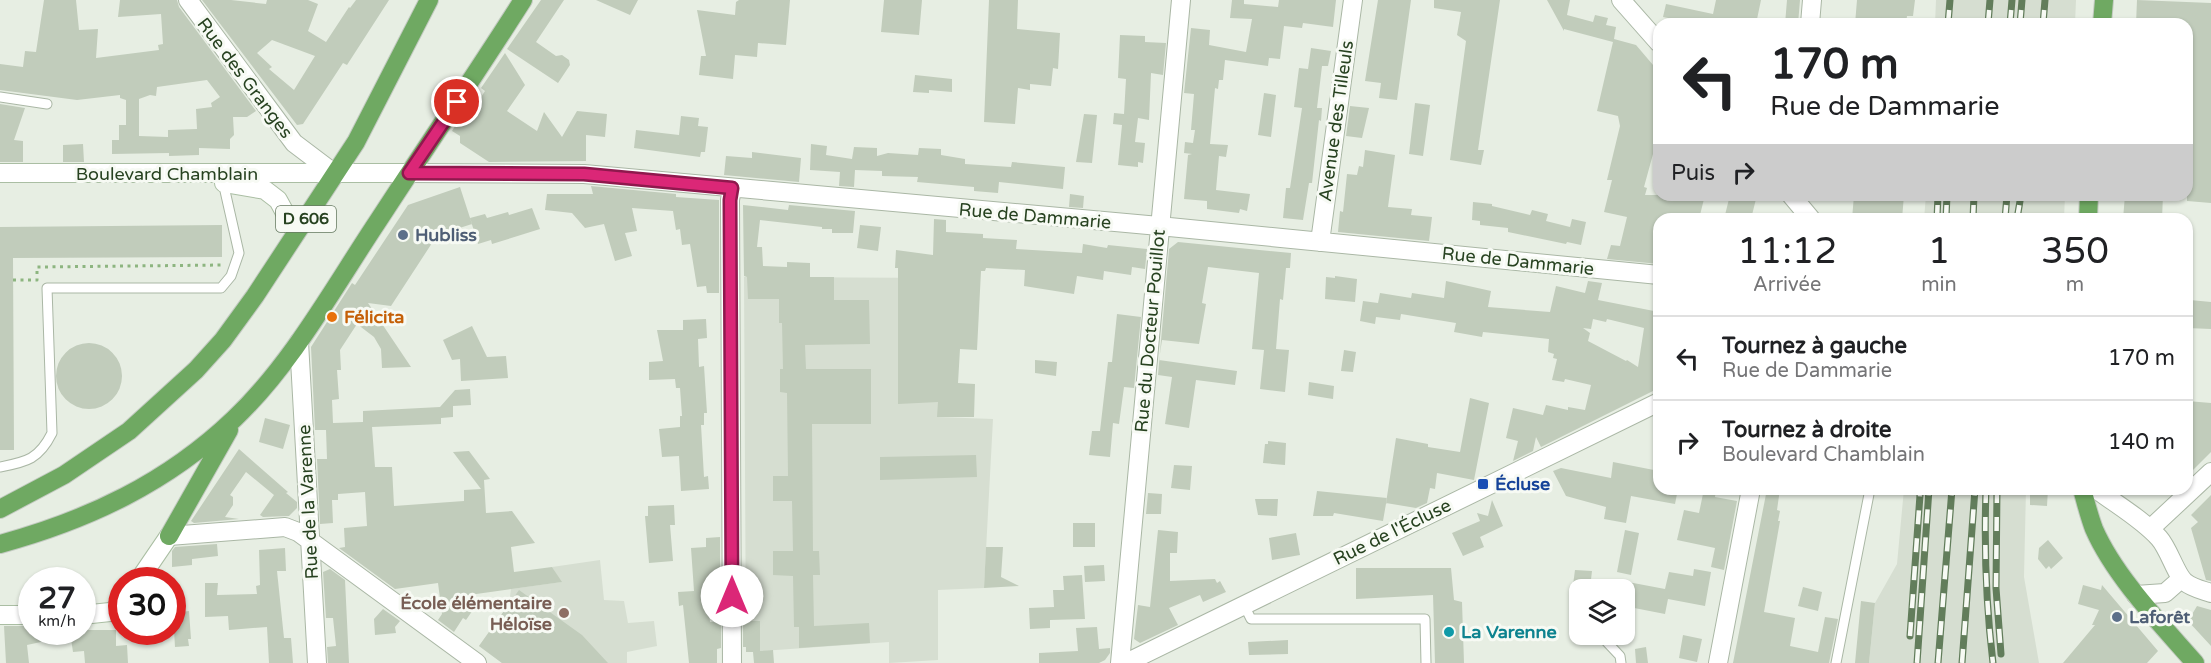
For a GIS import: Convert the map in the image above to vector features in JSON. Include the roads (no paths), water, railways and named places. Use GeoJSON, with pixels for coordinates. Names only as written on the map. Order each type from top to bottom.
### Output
{"type":"FeatureCollection","features":[{"type":"Feature","properties":{"kind":"main road","name":"D 606"},"geometry":{"type":"LineString","coordinates":[[0,509],[64,476],[121,436],[149,414],[196,370],[223,340],[361,134],[429,0]]}},
{"type":"Feature","properties":{"kind":"main road"},"geometry":{"type":"LineString","coordinates":[[169,536],[236,418],[299,342],[523,0]]}},
{"type":"Feature","properties":{"kind":"main road"},"geometry":{"type":"LineString","coordinates":[[2103,18],[2104,0]]}},
{"type":"Feature","properties":{"kind":"main road"},"geometry":{"type":"LineString","coordinates":[[0,544],[47,531],[116,502],[185,460],[236,418]]}},
{"type":"Feature","properties":{"kind":"main road"},"geometry":{"type":"LineString","coordinates":[[2084,495],[2091,520],[2136,595],[2195,663]]}},
{"type":"Feature","properties":{"kind":"street","name":"Rue des Granges"},"geometry":{"type":"LineString","coordinates":[[188,0],[294,143],[335,174]]}},
{"type":"Feature","properties":{"kind":"street","name":"Rue du Docteur Pouillot"},"geometry":{"type":"LineString","coordinates":[[1120,663],[1181,0]]}},
{"type":"Feature","properties":{"kind":"street","name":"Avenue des Tilleuls"},"geometry":{"type":"LineString","coordinates":[[1320,242],[1353,0]]}},
{"type":"Feature","properties":{"kind":"street"},"geometry":{"type":"LineString","coordinates":[[1621,0],[1653,36]]}},
{"type":"Feature","properties":{"kind":"street"},"geometry":{"type":"LineString","coordinates":[[1810,18],[1812,0]]}},
{"type":"Feature","properties":{"kind":"street","name":"Boulevard Chamblain"},"geometry":{"type":"LineString","coordinates":[[0,173],[223,178],[265,190],[278,200],[296,233]]}},
{"type":"Feature","properties":{"kind":"street","name":"Boulevard Chamblain"},"geometry":{"type":"LineString","coordinates":[[0,184],[409,173]]}},
{"type":"Feature","properties":{"kind":"street","name":"Rue de Dammarie"},"geometry":{"type":"LineString","coordinates":[[409,173],[584,174],[1160,226],[1653,274]]}},
{"type":"Feature","properties":{"kind":"street"},"geometry":{"type":"LineString","coordinates":[[732,188],[730,212],[732,663]]}},
{"type":"Feature","properties":{"kind":"street"},"geometry":{"type":"LineString","coordinates":[[1796,201],[1806,213]]}},
{"type":"Feature","properties":{"kind":"street","name":"Rue de la Varenne"},"geometry":{"type":"LineString","coordinates":[[299,342],[317,663]]}},
{"type":"Feature","properties":{"kind":"street","name":"Rue de l'Écluse"},"geometry":{"type":"LineString","coordinates":[[1126,663],[1653,405]]}},
{"type":"Feature","properties":{"kind":"street"},"geometry":{"type":"LineString","coordinates":[[2193,489],[2211,472]]}},
{"type":"Feature","properties":{"kind":"street"},"geometry":{"type":"LineString","coordinates":[[1718,663],[1750,495]]}},
{"type":"Feature","properties":{"kind":"street"},"geometry":{"type":"LineString","coordinates":[[2104,495],[2160,539],[2171,555],[2181,579],[2194,588],[2211,593]]}},
{"type":"Feature","properties":{"kind":"street"},"geometry":{"type":"LineString","coordinates":[[2150,529],[2186,495]]}},
{"type":"Feature","properties":{"kind":"street"},"geometry":{"type":"LineString","coordinates":[[2091,520],[2112,501]]}},
{"type":"Feature","properties":{"kind":"street"},"geometry":{"type":"LineString","coordinates":[[148,567],[169,536],[285,527],[298,532],[477,663]]}},
{"type":"Feature","properties":{"kind":"street"},"geometry":{"type":"LineString","coordinates":[[2136,595],[2165,593],[2181,579]]}},
{"type":"Feature","properties":{"kind":"street"},"geometry":{"type":"LineString","coordinates":[[0,615],[18,615]]}},
{"type":"Feature","properties":{"kind":"lane"},"geometry":{"type":"LineString","coordinates":[[0,97],[47,104]]}},
{"type":"Feature","properties":{"kind":"lane"},"geometry":{"type":"LineString","coordinates":[[0,467],[33,458],[45,447],[52,433],[47,288],[221,288],[231,276],[239,253],[223,178]]}},
{"type":"Feature","properties":{"kind":"lane"},"geometry":{"type":"LineString","coordinates":[[1836,663],[1869,495]]}},
{"type":"Feature","properties":{"kind":"lane"},"geometry":{"type":"LineString","coordinates":[[1244,605],[1251,619],[1425,619],[1426,663]]}},
{"type":"Feature","properties":{"kind":"lane"},"geometry":{"type":"LineString","coordinates":[[1610,645],[1620,656],[1621,663]]}},
{"type":"Feature","properties":{"kind":"railway"},"geometry":{"type":"LineString","coordinates":[[1948,18],[1950,0]]}},
{"type":"Feature","properties":{"kind":"railway"},"geometry":{"type":"LineString","coordinates":[[1988,18],[1990,0]]}},
{"type":"Feature","properties":{"kind":"railway"},"geometry":{"type":"LineString","coordinates":[[2010,18],[2012,0]]}},
{"type":"Feature","properties":{"kind":"railway"},"geometry":{"type":"LineString","coordinates":[[2020,18],[2022,0]]}},
{"type":"Feature","properties":{"kind":"railway"},"geometry":{"type":"LineString","coordinates":[[2044,18],[2045,0]]}},
{"type":"Feature","properties":{"kind":"railway"},"geometry":{"type":"LineString","coordinates":[[1937,213],[1938,201]]}},
{"type":"Feature","properties":{"kind":"railway"},"geometry":{"type":"LineString","coordinates":[[1946,213],[1947,201]]}},
{"type":"Feature","properties":{"kind":"railway"},"geometry":{"type":"LineString","coordinates":[[1973,213],[1974,201]]}},
{"type":"Feature","properties":{"kind":"railway"},"geometry":{"type":"LineString","coordinates":[[2006,201],[2006,213]]}},
{"type":"Feature","properties":{"kind":"railway"},"geometry":{"type":"LineString","coordinates":[[2018,213],[2020,201]]}},
{"type":"Feature","properties":{"kind":"railway"},"geometry":{"type":"LineString","coordinates":[[1910,636],[1920,495]]}},
{"type":"Feature","properties":{"kind":"railway"},"geometry":{"type":"LineString","coordinates":[[1917,663],[1929,495]]}},
{"type":"Feature","properties":{"kind":"railway"},"geometry":{"type":"LineString","coordinates":[[1938,663],[1952,495]]}},
{"type":"Feature","properties":{"kind":"railway"},"geometry":{"type":"LineString","coordinates":[[1962,663],[1975,495]]}},
{"type":"Feature","properties":{"kind":"railway"},"geometry":{"type":"LineString","coordinates":[[1986,495],[1986,576],[1993,663]]}},
{"type":"Feature","properties":{"kind":"railway"},"geometry":{"type":"LineString","coordinates":[[1997,495],[1996,588],[2001,654]]}},
{"type":"Feature","properties":{"kind":"place","name":"Hubliss"},"geometry":{"type":"Point","coordinates":[403,235]}},
{"type":"Feature","properties":{"kind":"place","name":"Félicita"},"geometry":{"type":"Point","coordinates":[332,317]}},
{"type":"Feature","properties":{"kind":"place","name":"Écluse"},"geometry":{"type":"Point","coordinates":[1483,484]}},
{"type":"Feature","properties":{"kind":"place","name":"École élémentaire Héloïse"},"geometry":{"type":"Point","coordinates":[564,613]}},
{"type":"Feature","properties":{"kind":"place","name":"Laforêt"},"geometry":{"type":"Point","coordinates":[2117,617]}},
{"type":"Feature","properties":{"kind":"place","name":"La Varenne"},"geometry":{"type":"Point","coordinates":[1449,632]}}]}
